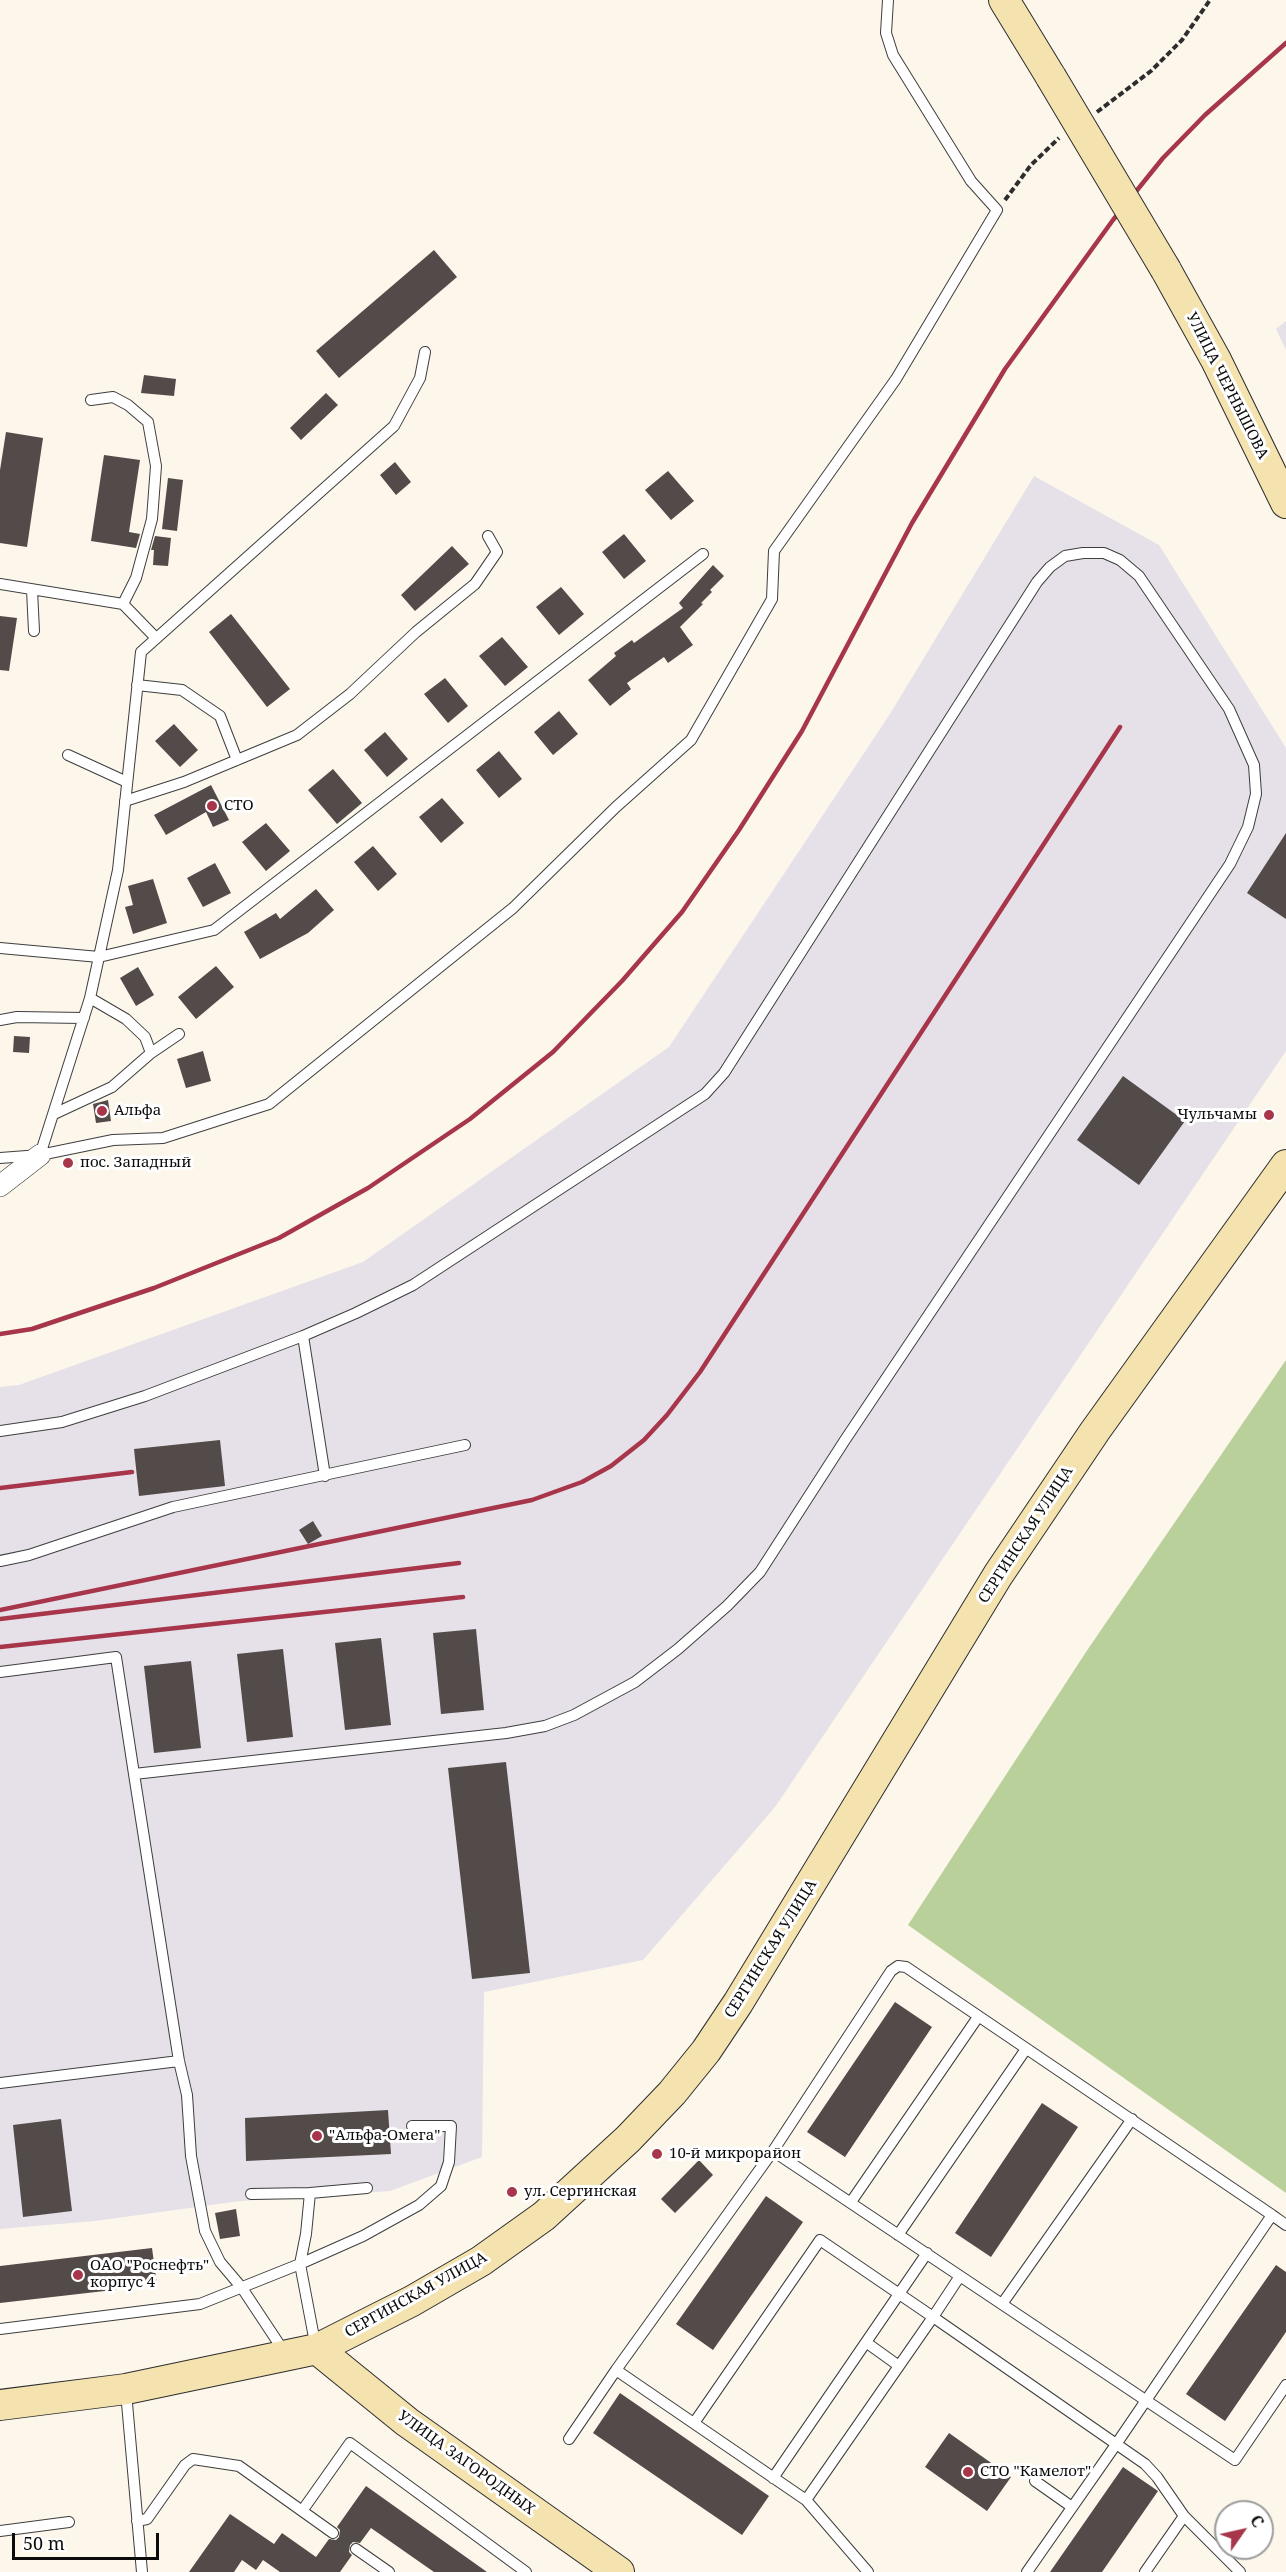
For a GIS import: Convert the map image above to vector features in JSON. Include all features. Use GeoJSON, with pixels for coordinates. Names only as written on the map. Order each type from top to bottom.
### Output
{"type":"FeatureCollection","features":[{"type":"Feature","properties":{"kind":"main road","name":"УЛИЦА ЧЕРНЫШОВА"},"geometry":{"type":"LineString","coordinates":[[1004,0],[1166,270],[1216,360],[1286,502]]}},
{"type":"Feature","properties":{"kind":"main road","name":"СЕРГИНСКАЯ УЛИЦА"},"geometry":{"type":"LineString","coordinates":[[0,2405],[126,2389],[317,2349],[412,2301],[481,2261],[544,2216],[628,2139],[672,2093],[706,2051],[738,2003],[998,1575],[1095,1431],[1286,1165]]}},
{"type":"Feature","properties":{"kind":"main road","name":"УЛИЦА ЗАГОРОДНЫХ"},"geometry":{"type":"LineString","coordinates":[[317,2349],[407,2422],[604,2565]]}},
{"type":"Feature","properties":{"kind":"street"},"geometry":{"type":"LineString","coordinates":[[0,1186],[40,1155]]}},
{"type":"Feature","properties":{"kind":"lane"},"geometry":{"type":"LineString","coordinates":[[0,1158],[40,1155],[113,1140],[163,1138],[268,1104],[513,908],[616,807],[691,740],[772,598],[774,551],[896,379],[997,210],[971,181],[893,55],[886,33],[888,0]]}},
{"type":"Feature","properties":{"kind":"lane"},"geometry":{"type":"LineString","coordinates":[[40,1155],[90,998],[118,870],[141,651],[394,426],[420,378],[425,352]]}},
{"type":"Feature","properties":{"kind":"lane"},"geometry":{"type":"LineString","coordinates":[[91,400],[113,398],[128,405],[148,422],[156,466],[152,519],[136,578],[123,604]]}},
{"type":"Feature","properties":{"kind":"lane"},"geometry":{"type":"LineString","coordinates":[[125,801],[184,782],[297,735],[350,694],[416,632],[475,584],[497,552],[488,536]]}},
{"type":"Feature","properties":{"kind":"lane"},"geometry":{"type":"LineString","coordinates":[[0,1431],[62,1422],[146,1395],[303,1336],[413,1285],[705,1094],[724,1073],[1037,582],[1050,567],[1065,556],[1104,553],[1120,560],[1139,576],[1229,709],[1243,735],[1254,765],[1256,794],[1248,827],[1230,864],[851,1430],[760,1572],[727,1606],[678,1649],[635,1682],[574,1715],[545,1726],[506,1733],[134,1774]]}},
{"type":"Feature","properties":{"kind":"lane"},"geometry":{"type":"LineString","coordinates":[[0,948],[99,957],[214,930],[703,554]]}},
{"type":"Feature","properties":{"kind":"lane"},"geometry":{"type":"LineString","coordinates":[[0,585],[123,604],[156,638]]}},
{"type":"Feature","properties":{"kind":"lane"},"geometry":{"type":"LineString","coordinates":[[32,590],[34,632]]}},
{"type":"Feature","properties":{"kind":"lane"},"geometry":{"type":"LineString","coordinates":[[137,685],[182,690],[220,716],[237,760]]}},
{"type":"Feature","properties":{"kind":"lane"},"geometry":{"type":"LineString","coordinates":[[68,755],[127,782]]}},
{"type":"Feature","properties":{"kind":"lane"},"geometry":{"type":"LineString","coordinates":[[90,998],[126,1019],[145,1037],[151,1053]]}},
{"type":"Feature","properties":{"kind":"lane"},"geometry":{"type":"LineString","coordinates":[[0,1020],[17,1017],[84,1018]]}},
{"type":"Feature","properties":{"kind":"lane"},"geometry":{"type":"LineString","coordinates":[[54,1114],[112,1087],[151,1053],[179,1034]]}},
{"type":"Feature","properties":{"kind":"lane"},"geometry":{"type":"LineString","coordinates":[[303,1336],[326,1476]]}},
{"type":"Feature","properties":{"kind":"lane"},"geometry":{"type":"LineString","coordinates":[[0,1562],[29,1555],[173,1507],[465,1445]]}},
{"type":"Feature","properties":{"kind":"lane"},"geometry":{"type":"LineString","coordinates":[[0,1672],[116,1657],[179,2061],[188,2095],[191,2156],[205,2231],[220,2262],[242,2288],[287,2355]]}},
{"type":"Feature","properties":{"kind":"lane"},"geometry":{"type":"LineString","coordinates":[[568,2439],[773,2151],[891,1971],[898,1966],[906,1967],[1286,2225]]}},
{"type":"Feature","properties":{"kind":"lane"},"geometry":{"type":"LineString","coordinates":[[851,2202],[978,2016]]}},
{"type":"Feature","properties":{"kind":"lane"},"geometry":{"type":"LineString","coordinates":[[898,2235],[1026,2049]]}},
{"type":"Feature","properties":{"kind":"lane"},"geometry":{"type":"LineString","coordinates":[[0,2083],[179,2061]]}},
{"type":"Feature","properties":{"kind":"lane"},"geometry":{"type":"LineString","coordinates":[[1002,2304],[1132,2119]]}},
{"type":"Feature","properties":{"kind":"lane"},"geometry":{"type":"LineString","coordinates":[[0,2329],[200,2304],[363,2236],[419,2205],[441,2186],[449,2162],[451,2126],[412,2126]]}},
{"type":"Feature","properties":{"kind":"lane"},"geometry":{"type":"LineString","coordinates":[[773,2151],[1235,2460],[1286,2385]]}},
{"type":"Feature","properties":{"kind":"lane"},"geometry":{"type":"LineString","coordinates":[[251,2194],[310,2193],[368,2188]]}},
{"type":"Feature","properties":{"kind":"lane"},"geometry":{"type":"LineString","coordinates":[[310,2193],[300,2264],[317,2349]]}},
{"type":"Feature","properties":{"kind":"lane"},"geometry":{"type":"LineString","coordinates":[[1027,2572],[1272,2215]]}},
{"type":"Feature","properties":{"kind":"lane"},"geometry":{"type":"LineString","coordinates":[[694,2423],[820,2240],[1145,2464],[1157,2477],[1184,2516],[1240,2572]]}},
{"type":"Feature","properties":{"kind":"lane"},"geometry":{"type":"LineString","coordinates":[[773,2478],[927,2253]]}},
{"type":"Feature","properties":{"kind":"lane"},"geometry":{"type":"LineString","coordinates":[[806,2500],[960,2276]]}},
{"type":"Feature","properties":{"kind":"lane"},"geometry":{"type":"LineString","coordinates":[[867,2343],[899,2366]]}},
{"type":"Feature","properties":{"kind":"lane"},"geometry":{"type":"LineString","coordinates":[[616,2370],[806,2500],[868,2572]]}},
{"type":"Feature","properties":{"kind":"lane"},"geometry":{"type":"LineString","coordinates":[[126,2389],[142,2572]]}},
{"type":"Feature","properties":{"kind":"lane"},"geometry":{"type":"LineString","coordinates":[[302,2511],[350,2443],[526,2572]]}},
{"type":"Feature","properties":{"kind":"lane"},"geometry":{"type":"LineString","coordinates":[[137,2521],[147,2519],[185,2465],[193,2459],[239,2466],[333,2533]]}},
{"type":"Feature","properties":{"kind":"lane"},"geometry":{"type":"LineString","coordinates":[[1035,2481],[1072,2507]]}},
{"type":"Feature","properties":{"kind":"lane"},"geometry":{"type":"LineString","coordinates":[[1145,2572],[1184,2516]]}},
{"type":"Feature","properties":{"kind":"lane"},"geometry":{"type":"LineString","coordinates":[[0,2531],[69,2522]]}},
{"type":"Feature","properties":{"kind":"lane"},"geometry":{"type":"LineString","coordinates":[[356,2549],[389,2572]]}},
{"type":"Feature","properties":{"kind":"path"},"geometry":{"type":"LineString","coordinates":[[1091,116],[1151,71],[1182,40],[1210,0]]}},
{"type":"Feature","properties":{"kind":"path"},"geometry":{"type":"LineString","coordinates":[[997,210],[1030,165],[1062,137]]}},
{"type":"Feature","properties":{"kind":"shaded area"},"geometry":{"type":"Polygon","coordinates":[[[1286,321],[1286,350],[1276,329],[1286,321]]]}},
{"type":"Feature","properties":{"kind":"shaded area"},"geometry":{"type":"Polygon","coordinates":[[[1034,476],[1159,545],[1286,748],[1286,1051],[775,1807],[643,1960],[484,1992],[482,2157],[390,2191],[240,2201],[95,2221],[0,2229],[0,1387],[19,1385],[363,1262],[669,1047],[890,714],[1034,476]]]}},
{"type":"Feature","properties":{"kind":"green space"},"geometry":{"type":"Polygon","coordinates":[[[1286,1360],[1286,2193],[908,1925],[1088,1649],[1286,1360]]]}},
{"type":"Feature","properties":{"kind":"building"},"geometry":{"type":"Polygon","coordinates":[[[434,250],[457,277],[339,378],[316,351],[434,250]]]}},
{"type":"Feature","properties":{"kind":"building"},"geometry":{"type":"Polygon","coordinates":[[[144,375],[176,379],[174,396],[141,393],[144,375]]]}},
{"type":"Feature","properties":{"kind":"building"},"geometry":{"type":"Polygon","coordinates":[[[326,393],[338,405],[301,440],[290,428],[326,393]]]}},
{"type":"Feature","properties":{"kind":"building"},"geometry":{"type":"Polygon","coordinates":[[[6,432],[43,438],[27,547],[0,543],[0,470],[6,432]]]}},
{"type":"Feature","properties":{"kind":"building"},"geometry":{"type":"Polygon","coordinates":[[[104,455],[140,460],[129,532],[140,534],[136,548],[91,541],[104,455]]]}},
{"type":"Feature","properties":{"kind":"building"},"geometry":{"type":"Polygon","coordinates":[[[395,462],[411,482],[396,495],[380,475],[395,462]]]}},
{"type":"Feature","properties":{"kind":"building"},"geometry":{"type":"Polygon","coordinates":[[[668,471],[694,501],[671,520],[645,490],[668,471]]]}},
{"type":"Feature","properties":{"kind":"building"},"geometry":{"type":"Polygon","coordinates":[[[168,478],[183,480],[177,531],[162,529],[168,478]]]}},
{"type":"Feature","properties":{"kind":"building"},"geometry":{"type":"Polygon","coordinates":[[[624,534],[646,561],[624,579],[602,552],[624,534]]]}},
{"type":"Feature","properties":{"kind":"building"},"geometry":{"type":"Polygon","coordinates":[[[155,536],[171,538],[168,566],[153,565],[154,550],[151,550],[155,536]]]}},
{"type":"Feature","properties":{"kind":"building"},"geometry":{"type":"Polygon","coordinates":[[[452,546],[469,564],[415,611],[401,595],[452,546]]]}},
{"type":"Feature","properties":{"kind":"building"},"geometry":{"type":"Polygon","coordinates":[[[713,565],[724,576],[710,590],[712,592],[701,603],[703,604],[680,627],[693,645],[668,663],[664,657],[627,683],[631,689],[610,706],[588,680],[616,656],[614,653],[632,640],[634,643],[683,608],[679,603],[713,565]]]}},
{"type":"Feature","properties":{"kind":"building"},"geometry":{"type":"Polygon","coordinates":[[[561,587],[584,614],[559,635],[536,607],[561,587]]]}},
{"type":"Feature","properties":{"kind":"building"},"geometry":{"type":"Polygon","coordinates":[[[231,614],[290,689],[267,707],[209,632],[231,614]]]}},
{"type":"Feature","properties":{"kind":"building"},"geometry":{"type":"Polygon","coordinates":[[[0,616],[17,618],[9,671],[0,670],[0,616]]]}},
{"type":"Feature","properties":{"kind":"building"},"geometry":{"type":"Polygon","coordinates":[[[502,637],[528,667],[505,686],[479,656],[502,637]]]}},
{"type":"Feature","properties":{"kind":"building"},"geometry":{"type":"Polygon","coordinates":[[[445,678],[468,706],[448,723],[424,694],[445,678]]]}},
{"type":"Feature","properties":{"kind":"building"},"geometry":{"type":"Polygon","coordinates":[[[559,711],[578,734],[553,755],[534,732],[559,711]]]}},
{"type":"Feature","properties":{"kind":"building"},"geometry":{"type":"Polygon","coordinates":[[[174,724],[198,750],[180,767],[155,741],[174,724]]]}},
{"type":"Feature","properties":{"kind":"building"},"geometry":{"type":"Polygon","coordinates":[[[385,732],[408,759],[387,777],[364,750],[385,732]]]}},
{"type":"Feature","properties":{"kind":"building"},"geometry":{"type":"Polygon","coordinates":[[[499,751],[522,779],[499,798],[476,770],[499,751]]]}},
{"type":"Feature","properties":{"kind":"building"},"geometry":{"type":"Polygon","coordinates":[[[333,769],[362,803],[337,824],[308,790],[333,769]]]}},
{"type":"Feature","properties":{"kind":"building"},"geometry":{"type":"Polygon","coordinates":[[[211,785],[229,820],[213,827],[206,812],[166,835],[154,815],[211,785]]]}},
{"type":"Feature","properties":{"kind":"building"},"geometry":{"type":"Polygon","coordinates":[[[442,798],[464,823],[441,843],[419,817],[442,798]]]}},
{"type":"Feature","properties":{"kind":"building"},"geometry":{"type":"Polygon","coordinates":[[[266,823],[290,851],[266,871],[242,842],[266,823]]]}},
{"type":"Feature","properties":{"kind":"building"},"geometry":{"type":"Polygon","coordinates":[[[1286,833],[1286,919],[1247,893],[1286,833]]]}},
{"type":"Feature","properties":{"kind":"building"},"geometry":{"type":"Polygon","coordinates":[[[373,846],[397,874],[378,891],[354,862],[373,846]]]}},
{"type":"Feature","properties":{"kind":"building"},"geometry":{"type":"Polygon","coordinates":[[[215,863],[231,893],[203,907],[187,878],[215,863]]]}},
{"type":"Feature","properties":{"kind":"building"},"geometry":{"type":"Polygon","coordinates":[[[153,879],[167,923],[133,934],[125,907],[133,905],[128,886],[153,879]]]}},
{"type":"Feature","properties":{"kind":"building"},"geometry":{"type":"Polygon","coordinates":[[[316,889],[334,910],[308,933],[260,959],[244,932],[276,913],[280,919],[316,889]]]}},
{"type":"Feature","properties":{"kind":"building"},"geometry":{"type":"Polygon","coordinates":[[[216,966],[234,987],[196,1019],[178,997],[216,966]]]}},
{"type":"Feature","properties":{"kind":"building"},"geometry":{"type":"Polygon","coordinates":[[[138,967],[154,995],[136,1006],[120,978],[138,967]]]}},
{"type":"Feature","properties":{"kind":"building"},"geometry":{"type":"Polygon","coordinates":[[[14,1036],[30,1037],[29,1053],[13,1052],[14,1036]]]}},
{"type":"Feature","properties":{"kind":"building"},"geometry":{"type":"Polygon","coordinates":[[[203,1051],[211,1081],[186,1088],[177,1059],[203,1051]]]}},
{"type":"Feature","properties":{"kind":"building"},"geometry":{"type":"Polygon","coordinates":[[[1123,1076],[1185,1121],[1139,1185],[1077,1140],[1123,1076]]]}},
{"type":"Feature","properties":{"kind":"building","name":"Альфа"},"geometry":{"type":"Polygon","coordinates":[[[108,1100],[111,1121],[96,1123],[93,1104],[108,1100]]]}},
{"type":"Feature","properties":{"kind":"building"},"geometry":{"type":"Polygon","coordinates":[[[220,1440],[225,1486],[139,1496],[134,1449],[220,1440]]]}},
{"type":"Feature","properties":{"kind":"building"},"geometry":{"type":"Polygon","coordinates":[[[313,1521],[322,1536],[308,1544],[299,1530],[313,1521]]]}},
{"type":"Feature","properties":{"kind":"building"},"geometry":{"type":"Polygon","coordinates":[[[476,1629],[484,1710],[441,1714],[433,1633],[476,1629]]]}},
{"type":"Feature","properties":{"kind":"building"},"geometry":{"type":"Polygon","coordinates":[[[381,1638],[391,1725],[345,1730],[335,1643],[381,1638]]]}},
{"type":"Feature","properties":{"kind":"building"},"geometry":{"type":"Polygon","coordinates":[[[283,1649],[293,1737],[247,1742],[237,1654],[283,1649]]]}},
{"type":"Feature","properties":{"kind":"building"},"geometry":{"type":"Polygon","coordinates":[[[191,1661],[201,1748],[154,1753],[144,1666],[191,1661]]]}},
{"type":"Feature","properties":{"kind":"building"},"geometry":{"type":"Polygon","coordinates":[[[506,1762],[530,1973],[472,1979],[448,1768],[506,1762]]]}},
{"type":"Feature","properties":{"kind":"building"},"geometry":{"type":"Polygon","coordinates":[[[895,2002],[932,2027],[845,2157],[807,2132],[895,2002]]]}},
{"type":"Feature","properties":{"kind":"building"},"geometry":{"type":"Polygon","coordinates":[[[1042,2103],[1078,2127],[991,2257],[955,2233],[1042,2103]]]}},
{"type":"Feature","properties":{"kind":"building","name":"\"Альфа-Омега\""},"geometry":{"type":"Polygon","coordinates":[[[388,2110],[391,2154],[246,2161],[245,2118],[388,2110]]]}},
{"type":"Feature","properties":{"kind":"building"},"geometry":{"type":"Polygon","coordinates":[[[61,2119],[72,2211],[23,2217],[13,2125],[61,2119]]]}},
{"type":"Feature","properties":{"kind":"building"},"geometry":{"type":"Polygon","coordinates":[[[699,2160],[713,2175],[675,2213],[661,2199],[699,2160]]]}},
{"type":"Feature","properties":{"kind":"building"},"geometry":{"type":"Polygon","coordinates":[[[766,2196],[803,2222],[713,2350],[676,2324],[766,2196]]]}},
{"type":"Feature","properties":{"kind":"building"},"geometry":{"type":"Polygon","coordinates":[[[236,2209],[240,2236],[220,2239],[215,2213],[236,2209]]]}},
{"type":"Feature","properties":{"kind":"building","name":"ОАО \"Роснефть\" корпус 4"},"geometry":{"type":"Polygon","coordinates":[[[152,2248],[157,2285],[0,2303],[0,2266],[152,2248]]]}},
{"type":"Feature","properties":{"kind":"building"},"geometry":{"type":"Polygon","coordinates":[[[1276,2265],[1286,2272],[1286,2332],[1225,2421],[1186,2394],[1276,2265]]]}},
{"type":"Feature","properties":{"kind":"building"},"geometry":{"type":"Polygon","coordinates":[[[620,2393],[769,2496],[742,2535],[593,2433],[620,2393]]]}},
{"type":"Feature","properties":{"kind":"building","name":"СТО \"Камелот\""},"geometry":{"type":"Polygon","coordinates":[[[949,2433],[1011,2477],[987,2511],[925,2467],[949,2433]]]}},
{"type":"Feature","properties":{"kind":"building"},"geometry":{"type":"Polygon","coordinates":[[[1123,2467],[1158,2491],[1102,2572],[1050,2572],[1123,2467]]]}},
{"type":"Feature","properties":{"kind":"building"},"geometry":{"type":"Polygon","coordinates":[[[366,2486],[487,2572],[434,2572],[371,2528],[360,2543],[353,2542],[350,2545],[349,2552],[352,2555],[340,2572],[280,2572],[263,2560],[256,2570],[242,2560],[234,2572],[189,2572],[230,2514],[274,2544],[282,2533],[316,2557],[329,2539],[336,2540],[339,2537],[340,2530],[337,2527],[366,2486]]]}},
{"type":"Feature","properties":{"kind":"railway"},"geometry":{"type":"LineString","coordinates":[[0,1334],[32,1329],[154,1288],[279,1238],[368,1188],[470,1119],[553,1052],[622,981],[682,912],[739,830],[802,731],[912,523],[1005,369],[1113,220],[1163,158],[1205,115],[1286,43]]}},
{"type":"Feature","properties":{"kind":"railway"},"geometry":{"type":"LineString","coordinates":[[0,1610],[532,1500],[582,1482],[611,1466],[644,1440],[667,1415],[700,1372],[1120,727]]}},
{"type":"Feature","properties":{"kind":"railway"},"geometry":{"type":"LineString","coordinates":[[0,1488],[132,1472]]}},
{"type":"Feature","properties":{"kind":"railway"},"geometry":{"type":"LineString","coordinates":[[0,1619],[459,1563]]}},
{"type":"Feature","properties":{"kind":"railway"},"geometry":{"type":"LineString","coordinates":[[0,1647],[463,1597]]}},
{"type":"Feature","properties":{"kind":"place","name":"СТО"},"geometry":{"type":"Point","coordinates":[212,806]}},
{"type":"Feature","properties":{"kind":"place","name":"Альфа"},"geometry":{"type":"Point","coordinates":[102,1111]}},
{"type":"Feature","properties":{"kind":"place","name":"Чульчамы"},"geometry":{"type":"Point","coordinates":[1269,1115]}},
{"type":"Feature","properties":{"kind":"place","name":"пос. Западный"},"geometry":{"type":"Point","coordinates":[68,1163]}},
{"type":"Feature","properties":{"kind":"place","name":"\"Альфа-Омега\""},"geometry":{"type":"Point","coordinates":[317,2136]}},
{"type":"Feature","properties":{"kind":"place","name":"10-й микрорайон"},"geometry":{"type":"Point","coordinates":[657,2154]}},
{"type":"Feature","properties":{"kind":"place","name":"ул. Сергинская"},"geometry":{"type":"Point","coordinates":[512,2192]}},
{"type":"Feature","properties":{"kind":"place","name":"ОАО \"Роснефть\" корпус 4"},"geometry":{"type":"Point","coordinates":[78,2275]}},
{"type":"Feature","properties":{"kind":"place","name":"СТО \"Камелот\""},"geometry":{"type":"Point","coordinates":[968,2472]}}]}
